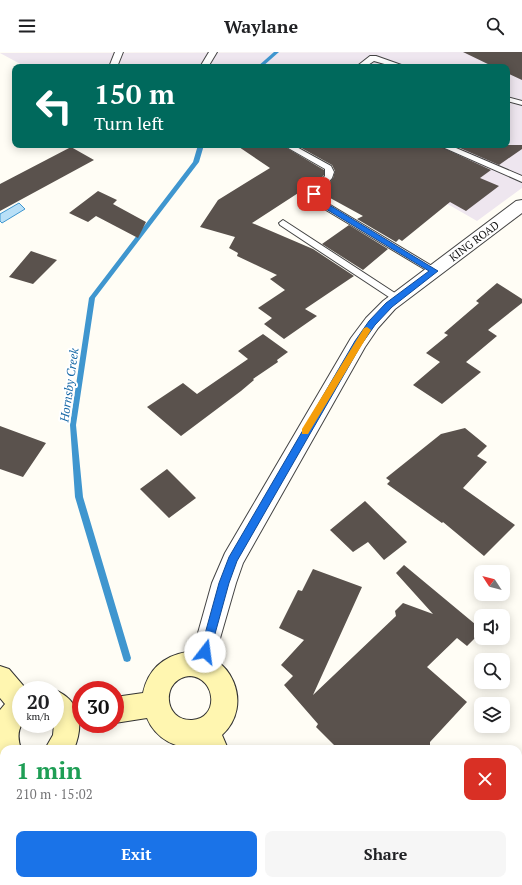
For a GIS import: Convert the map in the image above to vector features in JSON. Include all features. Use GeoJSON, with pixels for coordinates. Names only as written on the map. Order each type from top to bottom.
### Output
{"type":"FeatureCollection","features":[{"type":"Feature","properties":{"kind":"main road"},"geometry":{"type":"LineString","coordinates":[[190,664],[202,665],[212,670],[220,678],[225,688],[226,700],[222,712],[215,722],[210,739],[195,733],[184,733],[173,730],[164,724],[158,715],[155,704],[156,692],[160,682],[168,673],[179,667],[190,664]]}},
{"type":"Feature","properties":{"kind":"main road"},"geometry":{"type":"LineString","coordinates":[[0,678],[12,693]]}},
{"type":"Feature","properties":{"kind":"main road"},"geometry":{"type":"LineString","coordinates":[[124,709],[155,704]]}},
{"type":"Feature","properties":{"kind":"main road"},"geometry":{"type":"LineString","coordinates":[[64,712],[67,717],[70,733]]}},
{"type":"Feature","properties":{"kind":"main road"},"geometry":{"type":"LineString","coordinates":[[6,745],[4,731],[12,716]]}},
{"type":"Feature","properties":{"kind":"street","name":"KING ROAD"},"geometry":{"type":"LineString","coordinates":[[202,665],[224,583],[240,546],[358,343],[372,323],[398,299],[522,205]]}},
{"type":"Feature","properties":{"kind":"lane"},"geometry":{"type":"LineString","coordinates":[[114,64],[119,52]]}},
{"type":"Feature","properties":{"kind":"lane"},"geometry":{"type":"LineString","coordinates":[[206,64],[213,52]]}},
{"type":"Feature","properties":{"kind":"lane"},"geometry":{"type":"LineString","coordinates":[[364,64],[373,58],[393,64]]}},
{"type":"Feature","properties":{"kind":"lane"},"geometry":{"type":"LineString","coordinates":[[510,100],[522,103]]}},
{"type":"Feature","properties":{"kind":"lane"},"geometry":{"type":"LineString","coordinates":[[292,148],[328,168],[330,172],[329,176],[314,194],[319,202],[434,271]]}},
{"type":"Feature","properties":{"kind":"lane"},"geometry":{"type":"LineString","coordinates":[[449,148],[522,179]]}},
{"type":"Feature","properties":{"kind":"lane"},"geometry":{"type":"LineString","coordinates":[[283,223],[398,299]]}},
{"type":"Feature","properties":{"kind":"shaded area"},"geometry":{"type":"Polygon","coordinates":[[[522,52],[522,188],[477,221],[350,148],[510,148],[510,64],[20,64],[0,53],[522,52]]]}},
{"type":"Feature","properties":{"kind":"water"},"geometry":{"type":"Polygon","coordinates":[[[19,203],[25,209],[2,223],[0,221],[0,214],[19,203]]]}},
{"type":"Feature","properties":{"kind":"building"},"geometry":{"type":"Polygon","coordinates":[[[463,52],[522,52],[522,80],[510,74],[510,64],[488,64],[463,52]]]}},
{"type":"Feature","properties":{"kind":"building"},"geometry":{"type":"Polygon","coordinates":[[[510,145],[522,145],[522,149],[499,165],[460,148],[510,148],[510,145]]]}},
{"type":"Feature","properties":{"kind":"building"},"geometry":{"type":"Polygon","coordinates":[[[69,148],[73,148],[94,160],[0,211],[0,184],[69,148]]]}},
{"type":"Feature","properties":{"kind":"building"},"geometry":{"type":"Polygon","coordinates":[[[240,148],[287,148],[324,170],[324,175],[313,188],[309,186],[252,223],[313,249],[354,276],[305,309],[317,316],[284,339],[264,324],[272,318],[258,308],[285,290],[270,279],[277,275],[237,256],[238,253],[229,248],[235,237],[200,227],[218,200],[270,168],[240,148]]]}},
{"type":"Feature","properties":{"kind":"building"},"geometry":{"type":"Polygon","coordinates":[[[301,148],[443,148],[491,170],[480,178],[499,186],[466,211],[450,202],[402,241],[399,239],[396,242],[357,219],[363,216],[321,193],[333,178],[335,171],[332,165],[301,148]]]}},
{"type":"Feature","properties":{"kind":"building"},"geometry":{"type":"Polygon","coordinates":[[[98,191],[117,200],[113,204],[146,222],[138,238],[96,216],[88,222],[69,213],[98,191]]]}},
{"type":"Feature","properties":{"kind":"building"},"geometry":{"type":"Polygon","coordinates":[[[349,225],[388,249],[363,270],[322,244],[349,225]]]}},
{"type":"Feature","properties":{"kind":"building"},"geometry":{"type":"Polygon","coordinates":[[[31,251],[57,260],[33,284],[9,277],[31,251]]]}},
{"type":"Feature","properties":{"kind":"building"},"geometry":{"type":"Polygon","coordinates":[[[497,283],[522,299],[522,303],[488,330],[497,336],[466,362],[481,372],[442,404],[413,385],[440,362],[426,353],[448,335],[444,333],[479,303],[476,301],[497,283]]]}},
{"type":"Feature","properties":{"kind":"building"},"geometry":{"type":"Polygon","coordinates":[[[263,334],[288,352],[277,360],[278,362],[253,379],[254,380],[241,391],[181,436],[147,407],[183,383],[197,394],[248,359],[238,351],[263,334]]]}},
{"type":"Feature","properties":{"kind":"building"},"geometry":{"type":"Polygon","coordinates":[[[0,426],[46,443],[23,477],[0,469],[0,426]]]}},
{"type":"Feature","properties":{"kind":"building"},"geometry":{"type":"Polygon","coordinates":[[[465,428],[487,446],[477,456],[487,462],[463,488],[515,525],[484,556],[443,522],[442,523],[387,484],[390,481],[386,478],[441,434],[465,428]]]}},
{"type":"Feature","properties":{"kind":"building"},"geometry":{"type":"Polygon","coordinates":[[[167,469],[196,498],[169,518],[140,489],[167,469]]]}},
{"type":"Feature","properties":{"kind":"building"},"geometry":{"type":"Polygon","coordinates":[[[365,501],[407,542],[384,560],[368,542],[353,552],[330,530],[365,501]]]}},
{"type":"Feature","properties":{"kind":"building"},"geometry":{"type":"Polygon","coordinates":[[[404,565],[474,623],[474,639],[467,646],[457,638],[427,667],[467,702],[430,742],[430,745],[334,745],[316,727],[318,724],[284,685],[293,676],[281,665],[304,640],[279,628],[298,590],[302,591],[313,569],[362,587],[313,695],[396,616],[395,611],[403,603],[433,614],[396,573],[404,565]]]}},
{"type":"Feature","properties":{"kind":"waterway","name":"Hornsby Creek"},"geometry":{"type":"LineString","coordinates":[[263,64],[277,52]]}},
{"type":"Feature","properties":{"kind":"waterway","name":"Hornsby Creek"},"geometry":{"type":"LineString","coordinates":[[127,658],[79,497],[73,425],[92,298],[196,162],[200,148]]}},
{"type":"Feature","properties":{"kind":"slow traffic"},"geometry":{"type":"LineString","coordinates":[[305,432],[367,330]]}},
{"type":"Feature","properties":{"kind":"route"},"geometry":{"type":"LineString","coordinates":[[205,652],[217,606],[233,560],[310,422],[358,343],[372,323],[389,305],[434,271],[319,202],[314,197],[314,194]]}}]}
